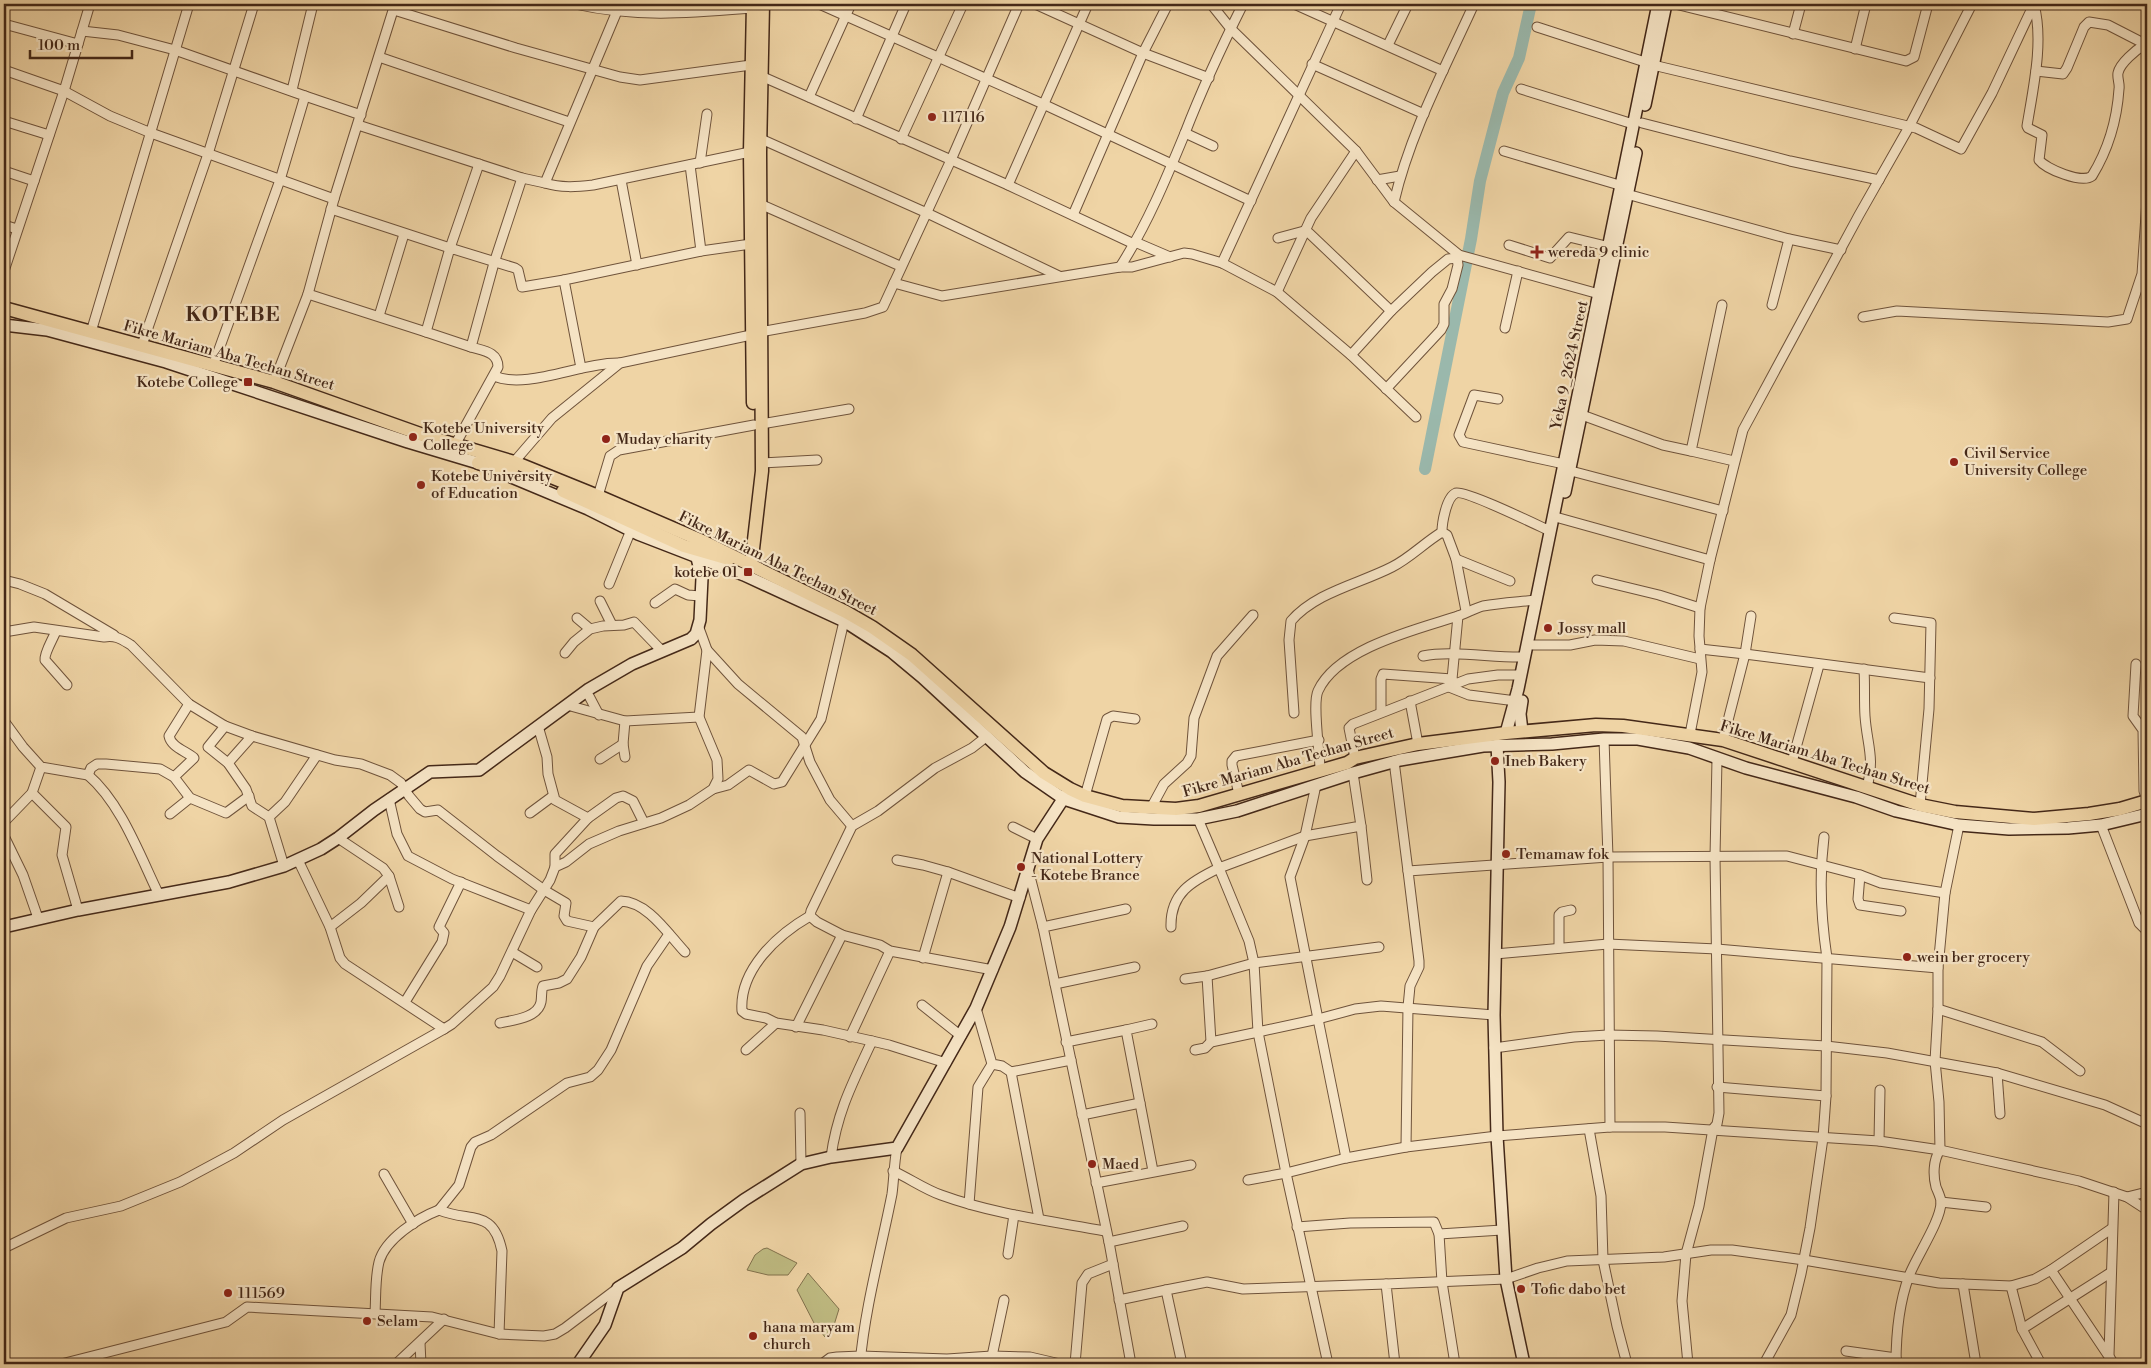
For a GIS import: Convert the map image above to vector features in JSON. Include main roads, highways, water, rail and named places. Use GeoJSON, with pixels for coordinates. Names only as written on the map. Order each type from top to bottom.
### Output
{"type":"FeatureCollection","features":[{"type":"Feature","properties":{"kind":"main road"},"geometry":{"type":"LineString","coordinates":[[478,463],[510,470],[544,483],[684,546],[720,558],[746,563],[759,490],[761,463],[756,366],[760,204],[750,152],[751,65],[756,5]]}},
{"type":"Feature","properties":{"kind":"main road"},"geometry":{"type":"LineString","coordinates":[[756,5],[761,76],[761,139],[755,178],[751,244],[756,334]]}},
{"type":"Feature","properties":{"kind":"main road","name":"Fikre Mariam Aba Techan Street"},"geometry":{"type":"LineString","coordinates":[[4,308],[274,382],[455,445],[514,462],[700,540],[845,616],[912,654],[1067,794],[1085,796],[1122,806],[1176,809],[1200,806],[1347,763],[1355,758],[1418,744],[1506,732],[1596,725],[1690,734],[1724,740],[1920,806],[1955,812],[2034,819],[2089,814],[2121,814],[2147,801]]}},
{"type":"Feature","properties":{"kind":"main road"},"geometry":{"type":"LineString","coordinates":[[32,327],[49,320]]}},
{"type":"Feature","properties":{"kind":"main road"},"geometry":{"type":"LineString","coordinates":[[758,425],[754,471],[759,490]]}},
{"type":"Feature","properties":{"kind":"waterway"},"geometry":{"type":"LineString","coordinates":[[1425,469],[1471,239],[1480,181],[1503,93],[1519,58],[1531,4]]}},
{"type":"Feature","properties":{"kind":"place","name":"117116"},"geometry":{"type":"Point","coordinates":[932,117]}},
{"type":"Feature","properties":{"kind":"place","name":"wereda 9 clinic"},"geometry":{"type":"Point","coordinates":[1537,252]}},
{"type":"Feature","properties":{"kind":"place","name":"Kotebe College"},"geometry":{"type":"Point","coordinates":[248,382]}},
{"type":"Feature","properties":{"kind":"place","name":"Kotebe University College"},"geometry":{"type":"Point","coordinates":[413,437]}},
{"type":"Feature","properties":{"kind":"place","name":"Muday charity"},"geometry":{"type":"Point","coordinates":[606,439]}},
{"type":"Feature","properties":{"kind":"place","name":"Civil Service University College"},"geometry":{"type":"Point","coordinates":[1954,462]}},
{"type":"Feature","properties":{"kind":"place","name":"Kotebe University of Education"},"geometry":{"type":"Point","coordinates":[421,485]}},
{"type":"Feature","properties":{"kind":"place","name":"kotebe 01"},"geometry":{"type":"Point","coordinates":[748,572]}},
{"type":"Feature","properties":{"kind":"place","name":"Jossy mall"},"geometry":{"type":"Point","coordinates":[1548,628]}},
{"type":"Feature","properties":{"kind":"place","name":"Ineb Bakery"},"geometry":{"type":"Point","coordinates":[1495,761]}},
{"type":"Feature","properties":{"kind":"place","name":"Temamaw fok"},"geometry":{"type":"Point","coordinates":[1506,854]}},
{"type":"Feature","properties":{"kind":"place","name":"National Lottery - Kotebe Brance"},"geometry":{"type":"Point","coordinates":[1021,867]}},
{"type":"Feature","properties":{"kind":"place","name":"wein ber grocery"},"geometry":{"type":"Point","coordinates":[1907,957]}},
{"type":"Feature","properties":{"kind":"place","name":"Maed"},"geometry":{"type":"Point","coordinates":[1092,1164]}},
{"type":"Feature","properties":{"kind":"place","name":"Tofic dabo bet"},"geometry":{"type":"Point","coordinates":[1521,1289]}},
{"type":"Feature","properties":{"kind":"place","name":"111569"},"geometry":{"type":"Point","coordinates":[228,1293]}},
{"type":"Feature","properties":{"kind":"place","name":"Selam"},"geometry":{"type":"Point","coordinates":[367,1321]}},
{"type":"Feature","properties":{"kind":"place","name":"hana maryam church"},"geometry":{"type":"Point","coordinates":[753,1336]}},
{"type":"Feature","properties":{"kind":"district","name":"KOTEBE"},"geometry":{"type":"Point","coordinates":[233,314]}}]}
